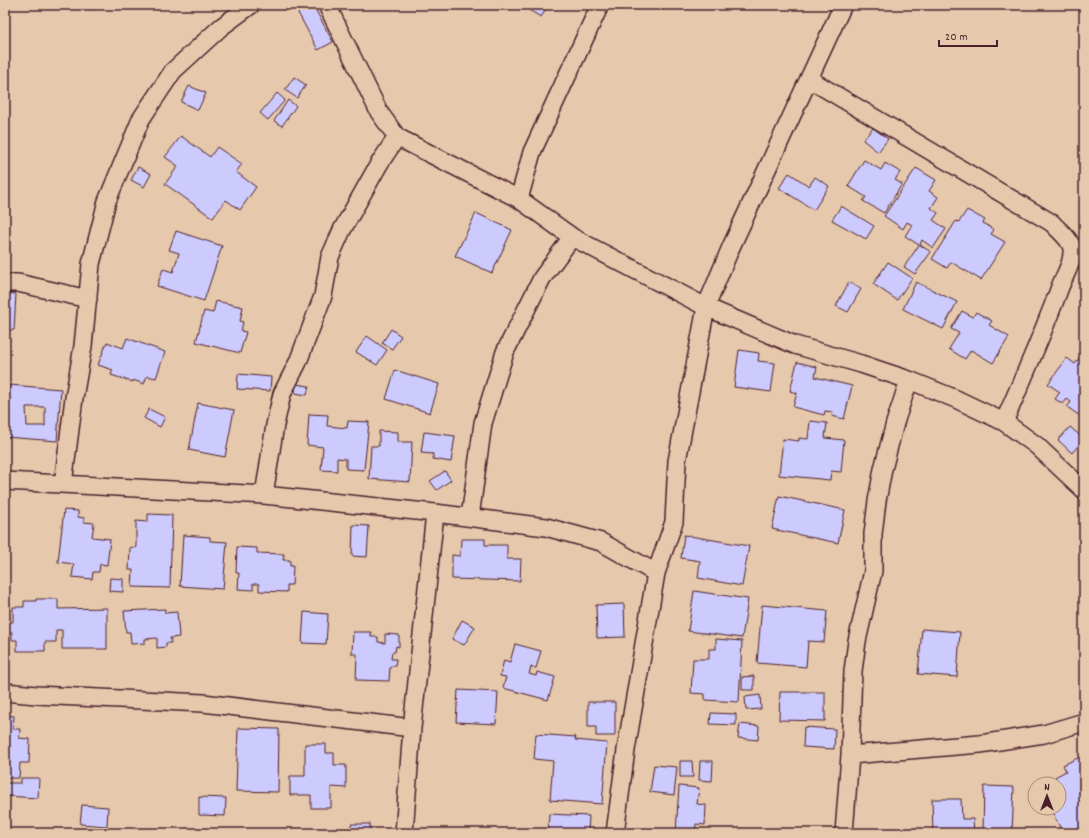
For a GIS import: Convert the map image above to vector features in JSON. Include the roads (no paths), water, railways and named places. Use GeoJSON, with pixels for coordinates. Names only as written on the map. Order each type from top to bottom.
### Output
{"type":"FeatureCollection","features":[{"type":"Feature","properties":{"kind":"street"},"geometry":{"type":"LineString","coordinates":[[63,484],[74,398],[83,346],[91,264],[107,201],[141,119],[174,71],[221,27],[252,5]]}},
{"type":"Feature","properties":{"kind":"street"},"geometry":{"type":"LineString","coordinates":[[327,5],[379,112],[397,137],[519,199],[572,237],[706,307],[795,345],[861,364],[909,380],[956,399],[1004,422],[1036,446],[1084,490]]}},
{"type":"Feature","properties":{"kind":"street"},"geometry":{"type":"LineString","coordinates":[[519,199],[532,152],[600,5]]}},
{"type":"Feature","properties":{"kind":"street"},"geometry":{"type":"LineString","coordinates":[[615,833],[626,750],[656,573],[674,522],[677,461],[706,307],[731,247],[843,5]]}},
{"type":"Feature","properties":{"kind":"street"},"geometry":{"type":"LineString","coordinates":[[809,79],[1052,223],[1078,249],[1062,283],[1041,337],[1004,422]]}},
{"type":"Feature","properties":{"kind":"street"},"geometry":{"type":"LineString","coordinates":[[264,495],[275,425],[282,394],[298,362],[323,296],[330,257],[342,230],[379,164],[397,137]]}},
{"type":"Feature","properties":{"kind":"street"},"geometry":{"type":"LineString","coordinates":[[470,517],[483,423],[505,352],[542,278],[572,237]]}},
{"type":"Feature","properties":{"kind":"street"},"geometry":{"type":"LineString","coordinates":[[5,283],[18,283],[88,299]]}},
{"type":"Feature","properties":{"kind":"street"},"geometry":{"type":"LineString","coordinates":[[844,833],[856,641],[873,571],[873,534],[877,501],[891,439],[909,380]]}},
{"type":"Feature","properties":{"kind":"street"},"geometry":{"type":"LineString","coordinates":[[5,481],[264,495],[435,513],[546,527],[601,542],[656,573]]}},
{"type":"Feature","properties":{"kind":"street"},"geometry":{"type":"LineString","coordinates":[[404,833],[412,728],[435,513]]}},
{"type":"Feature","properties":{"kind":"street"},"geometry":{"type":"LineString","coordinates":[[5,692],[36,695],[203,703],[412,728]]}},
{"type":"Feature","properties":{"kind":"street"},"geometry":{"type":"LineString","coordinates":[[850,755],[980,744],[1044,734],[1084,722]]}}]}
